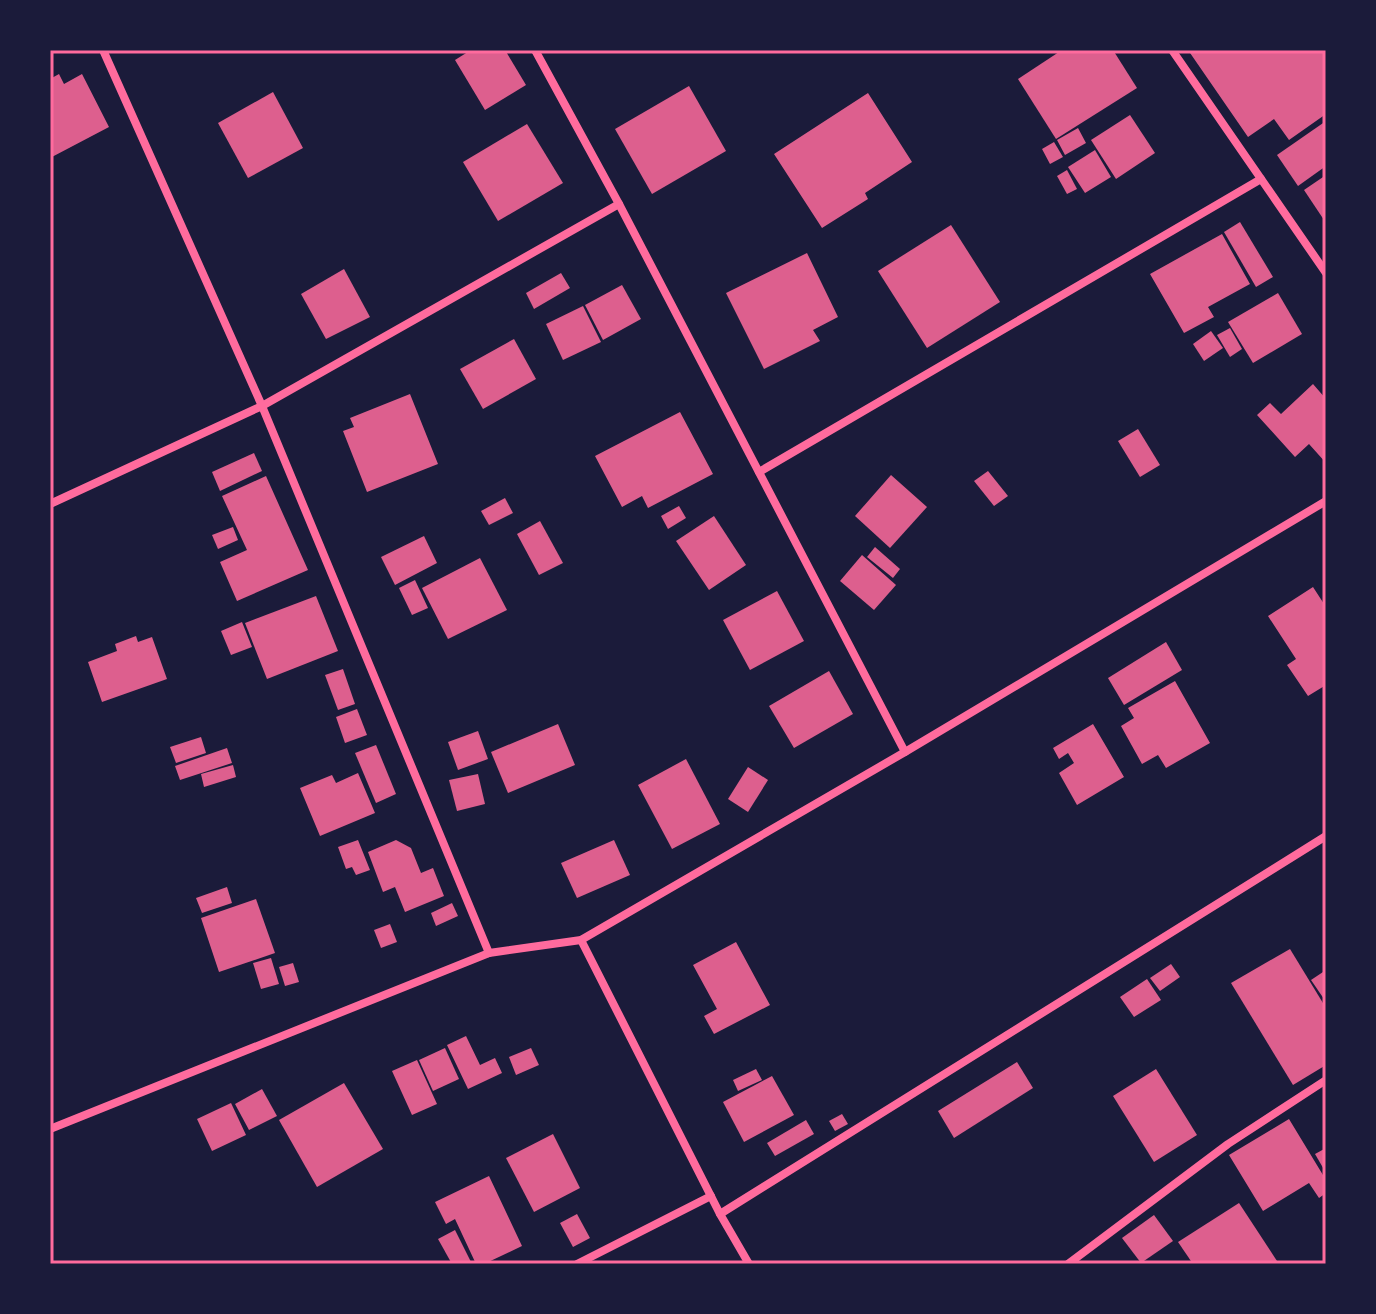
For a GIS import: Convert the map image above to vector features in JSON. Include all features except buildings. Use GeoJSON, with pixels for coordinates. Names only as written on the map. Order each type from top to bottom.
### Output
{"type":"FeatureCollection","features":[{"type":"Feature","properties":{"kind":"street"},"geometry":{"type":"LineString","coordinates":[[103,50],[262,406],[489,953]]}},
{"type":"Feature","properties":{"kind":"street"},"geometry":{"type":"LineString","coordinates":[[535,50],[619,204],[905,752]]}},
{"type":"Feature","properties":{"kind":"street"},"geometry":{"type":"LineString","coordinates":[[1172,50],[1326,273]]}},
{"type":"Feature","properties":{"kind":"street"},"geometry":{"type":"LineString","coordinates":[[759,472],[1261,179]]}},
{"type":"Feature","properties":{"kind":"street"},"geometry":{"type":"LineString","coordinates":[[50,504],[262,406],[619,204]]}},
{"type":"Feature","properties":{"kind":"street"},"geometry":{"type":"LineString","coordinates":[[50,1129],[489,953],[581,940],[905,752],[1326,501]]}},
{"type":"Feature","properties":{"kind":"street"},"geometry":{"type":"LineString","coordinates":[[720,1214],[1326,836]]}},
{"type":"Feature","properties":{"kind":"street"},"geometry":{"type":"LineString","coordinates":[[581,940],[720,1214],[749,1264]]}},
{"type":"Feature","properties":{"kind":"street"},"geometry":{"type":"LineString","coordinates":[[1068,1264],[1228,1144],[1326,1080]]}},
{"type":"Feature","properties":{"kind":"street"},"geometry":{"type":"LineString","coordinates":[[577,1264],[711,1196]]}}]}
